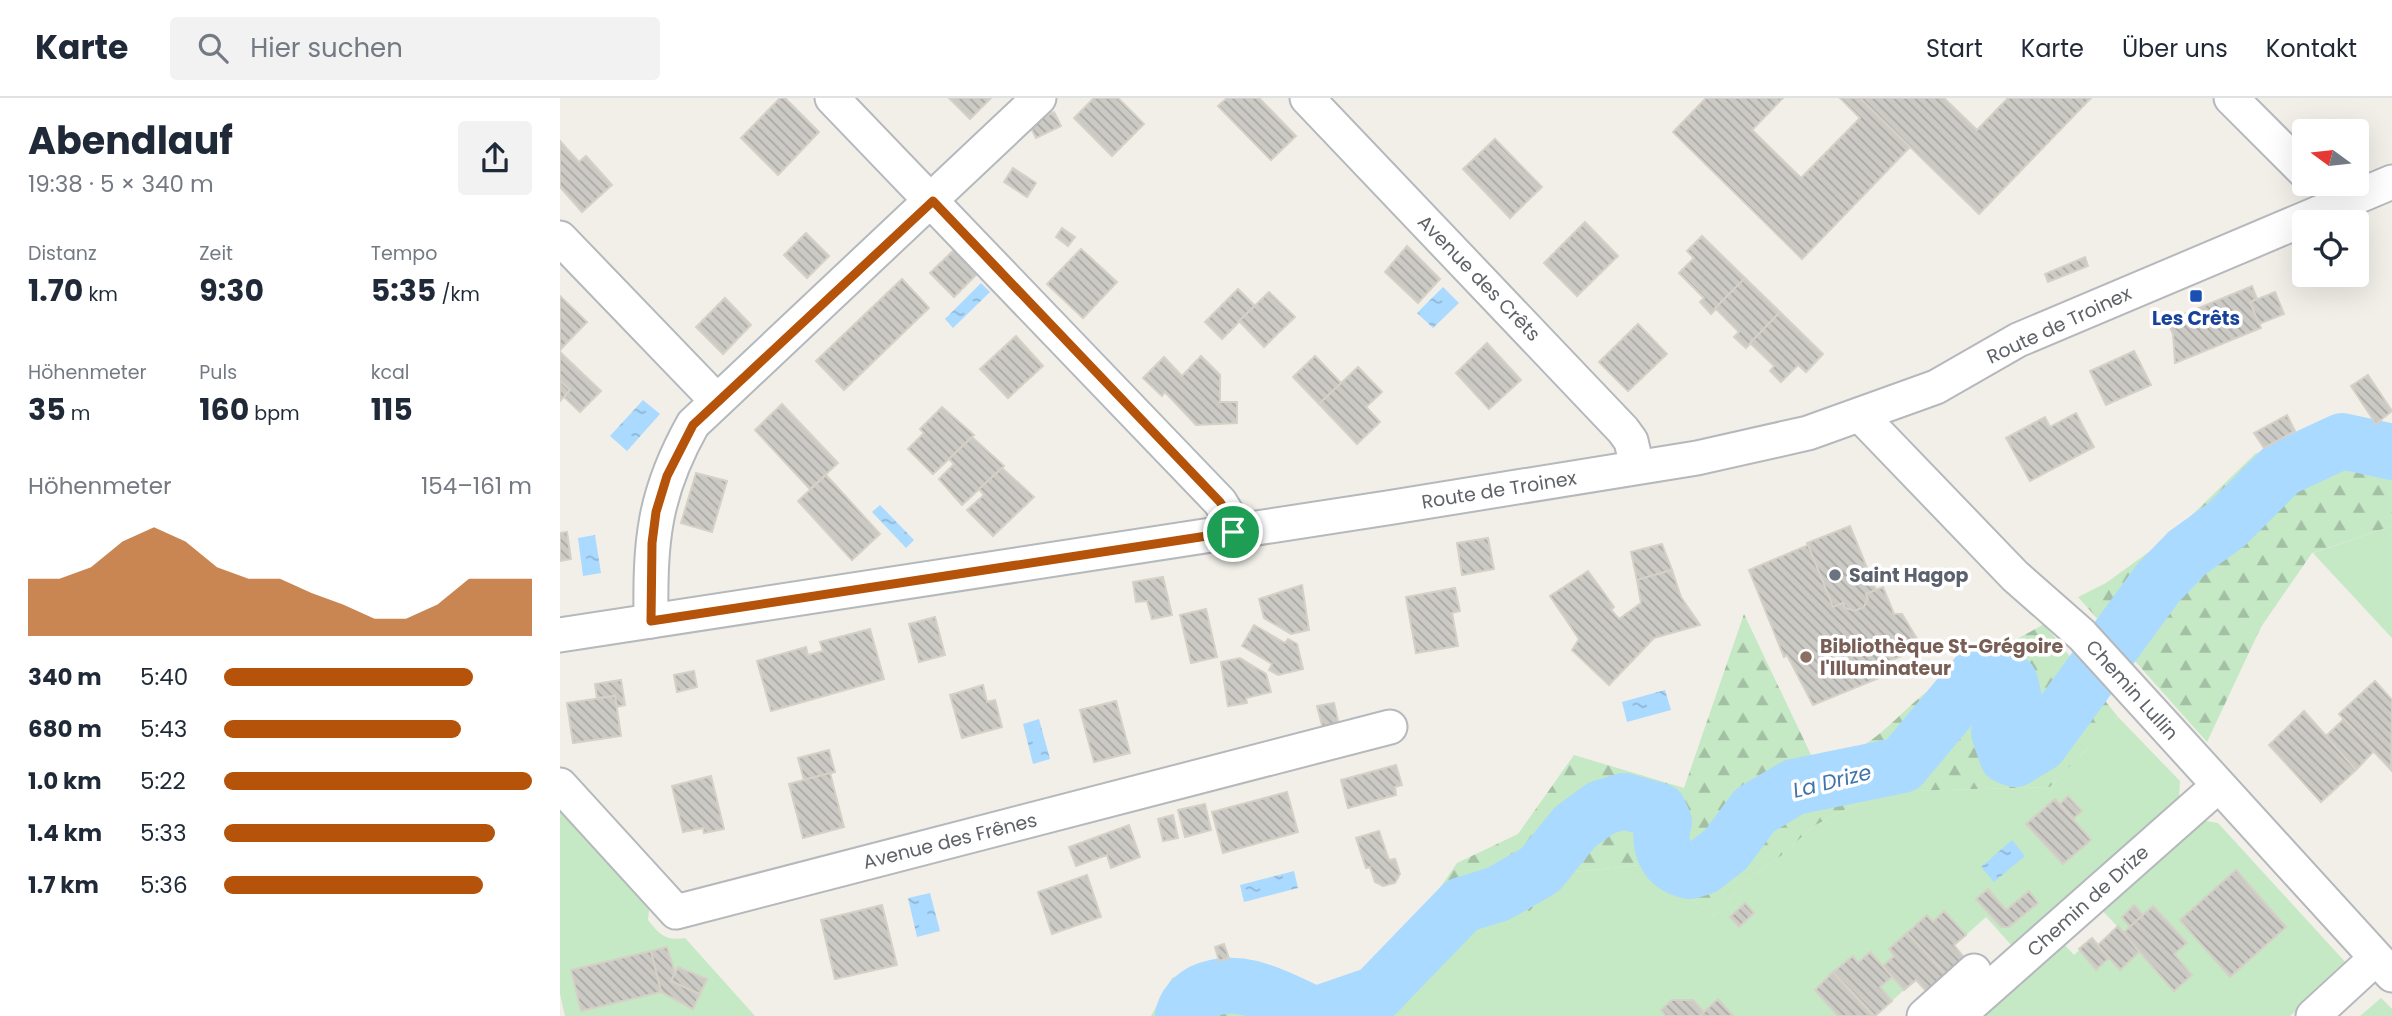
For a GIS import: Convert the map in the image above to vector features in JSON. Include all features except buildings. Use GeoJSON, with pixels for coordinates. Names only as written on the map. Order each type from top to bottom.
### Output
{"type":"FeatureCollection","features":[{"type":"Feature","properties":{"kind":"street"},"geometry":{"type":"LineString","coordinates":[[832,98],[1220,502],[1228,515],[1233,532]]}},
{"type":"Feature","properties":{"kind":"street"},"geometry":{"type":"LineString","coordinates":[[651,621],[652,543],[656,512],[677,454],[693,425],[1039,98]]}},
{"type":"Feature","properties":{"kind":"street","name":"Avenue des Crêts"},"geometry":{"type":"LineString","coordinates":[[1307,98],[1623,430],[1631,441],[1637,467]]}},
{"type":"Feature","properties":{"kind":"street"},"geometry":{"type":"LineString","coordinates":[[2231,98],[2292,159]]}},
{"type":"Feature","properties":{"kind":"street","name":"Route de Troinex"},"geometry":{"type":"LineString","coordinates":[[2370,186],[2392,182]]}},
{"type":"Feature","properties":{"kind":"street","name":"Route de Troinex"},"geometry":{"type":"LineString","coordinates":[[560,635],[1233,532],[1764,444],[1861,416],[1936,387],[2018,340],[2323,196]]}},
{"type":"Feature","properties":{"kind":"street"},"geometry":{"type":"LineString","coordinates":[[560,238],[717,401]]}},
{"type":"Feature","properties":{"kind":"street","name":"Chemin Lullin"},"geometry":{"type":"LineString","coordinates":[[1861,416],[2015,576],[2082,635],[2384,967]]}},
{"type":"Feature","properties":{"kind":"street","name":"Avenue des Frênes"},"geometry":{"type":"LineString","coordinates":[[560,785],[676,912],[1390,727]]}},
{"type":"Feature","properties":{"kind":"street","name":"Chemin de Drize"},"geometry":{"type":"LineString","coordinates":[[1958,1016],[2218,786]]}},
{"type":"Feature","properties":{"kind":"street"},"geometry":{"type":"LineString","coordinates":[[1924,1016],[1997,951]]}},
{"type":"Feature","properties":{"kind":"street"},"geometry":{"type":"LineString","coordinates":[[2313,1016],[2384,967]]}},
{"type":"Feature","properties":{"kind":"green space"},"geometry":{"type":"Polygon","coordinates":[[[2347,427],[2392,437],[2392,526],[2312,553],[2261,627],[2207,742],[2078,597],[2106,583],[2168,538],[2255,454],[2305,432],[2347,427]]]}},
{"type":"Feature","properties":{"kind":"green space"},"geometry":{"type":"Polygon","coordinates":[[[2392,526],[2392,638],[2313,553],[2392,526]]]}},
{"type":"Feature","properties":{"kind":"green space"},"geometry":{"type":"Polygon","coordinates":[[[1744,614],[1812,757],[1845,755],[1861,747],[1941,682],[2044,624],[2118,717],[2050,787],[1880,792],[1814,826],[1781,856],[1750,877],[1713,916],[1649,864],[1565,873],[1530,911],[1474,911],[1371,1012],[1376,1016],[1151,1016],[1172,978],[1206,964],[1293,996],[1371,983],[1391,960],[1457,863],[1518,834],[1574,755],[1684,788],[1744,614]]]}},
{"type":"Feature","properties":{"kind":"green space"},"geometry":{"type":"Polygon","coordinates":[[[2118,717],[2180,781],[2179,800],[2013,947],[1986,917],[1966,935],[1944,912],[1933,922],[1927,916],[1889,948],[1894,956],[1883,966],[1857,938],[1904,990],[1875,1016],[1376,1016],[1370,1012],[1474,911],[1530,911],[1565,873],[1649,864],[1713,916],[1750,877],[1781,856],[1814,826],[1880,792],[2050,787],[2118,717]]]}},
{"type":"Feature","properties":{"kind":"green space"},"geometry":{"type":"Polygon","coordinates":[[[560,802],[650,900],[648,920],[656,930],[668,938],[685,938],[755,1016],[565,1016],[560,994],[560,802]]]}},
{"type":"Feature","properties":{"kind":"green space"},"geometry":{"type":"Polygon","coordinates":[[[2200,820],[2218,823],[2347,964],[2290,1016],[1976,1016],[2061,941],[2074,955],[2092,938],[2098,945],[2117,926],[2099,907],[2200,820]]]}},
{"type":"Feature","properties":{"kind":"green space"},"geometry":{"type":"Polygon","coordinates":[[[2381,998],[2392,1009],[2392,1016],[2360,1016],[2381,998]]]}},
{"type":"Feature","properties":{"kind":"water"},"geometry":{"type":"Polygon","coordinates":[[[981,283],[990,292],[953,328],[945,319],[981,283]]]}},
{"type":"Feature","properties":{"kind":"water"},"geometry":{"type":"Polygon","coordinates":[[[1443,287],[1459,303],[1433,328],[1417,313],[1443,287]]]}},
{"type":"Feature","properties":{"kind":"water"},"geometry":{"type":"Polygon","coordinates":[[[643,400],[660,414],[627,451],[610,436],[643,400]]]}},
{"type":"Feature","properties":{"kind":"water"},"geometry":{"type":"Polygon","coordinates":[[[880,505],[914,540],[906,548],[872,512],[880,505]]]}},
{"type":"Feature","properties":{"kind":"water"},"geometry":{"type":"Polygon","coordinates":[[[595,535],[601,573],[583,576],[578,538],[595,535]]]}},
{"type":"Feature","properties":{"kind":"water"},"geometry":{"type":"Polygon","coordinates":[[[1665,690],[1671,710],[1627,722],[1622,702],[1665,690]]]}},
{"type":"Feature","properties":{"kind":"water"},"geometry":{"type":"Polygon","coordinates":[[[1039,719],[1050,759],[1033,764],[1023,724],[1039,719]]]}},
{"type":"Feature","properties":{"kind":"water"},"geometry":{"type":"Polygon","coordinates":[[[2012,840],[2025,856],[1994,882],[1981,867],[2012,840]]]}},
{"type":"Feature","properties":{"kind":"water"},"geometry":{"type":"Polygon","coordinates":[[[1294,871],[1298,888],[1244,902],[1240,885],[1294,871]]]}},
{"type":"Feature","properties":{"kind":"water"},"geometry":{"type":"Polygon","coordinates":[[[930,893],[940,931],[917,937],[908,898],[930,893]]]}},
{"type":"Feature","properties":{"kind":"waterway","name":"La Drize"},"geometry":{"type":"LineString","coordinates":[[1183,1016],[1196,996],[1217,987],[1245,987],[1260,991],[1315,1015],[1376,994],[1462,905],[1498,894],[1540,870],[1575,827],[1601,808],[1624,801],[1659,811],[1664,822],[1663,846],[1674,864],[1690,871],[1703,867],[1726,849],[1755,810],[1794,787],[1902,765],[1978,674],[2010,682],[2014,699],[1999,732],[2007,756],[2015,759],[2040,744],[2158,583],[2187,553],[2226,525],[2282,469],[2342,441],[2392,452]]}},
{"type":"Feature","properties":{"kind":"place","name":"Les Crêts"},"geometry":{"type":"Point","coordinates":[2196,296]}},
{"type":"Feature","properties":{"kind":"place","name":"Saint Hagop"},"geometry":{"type":"Point","coordinates":[1835,575]}},
{"type":"Feature","properties":{"kind":"place","name":"Bibliothèque St-Grégoire l'Illuminateur"},"geometry":{"type":"Point","coordinates":[1806,657]}},
{"type":"Feature","properties":{"kind":"route"},"geometry":{"type":"LineString","coordinates":[[933,201],[1220,502],[1228,515],[1233,532],[723,611],[651,621],[652,543],[656,512],[667,476],[693,425],[933,201]]}}]}
